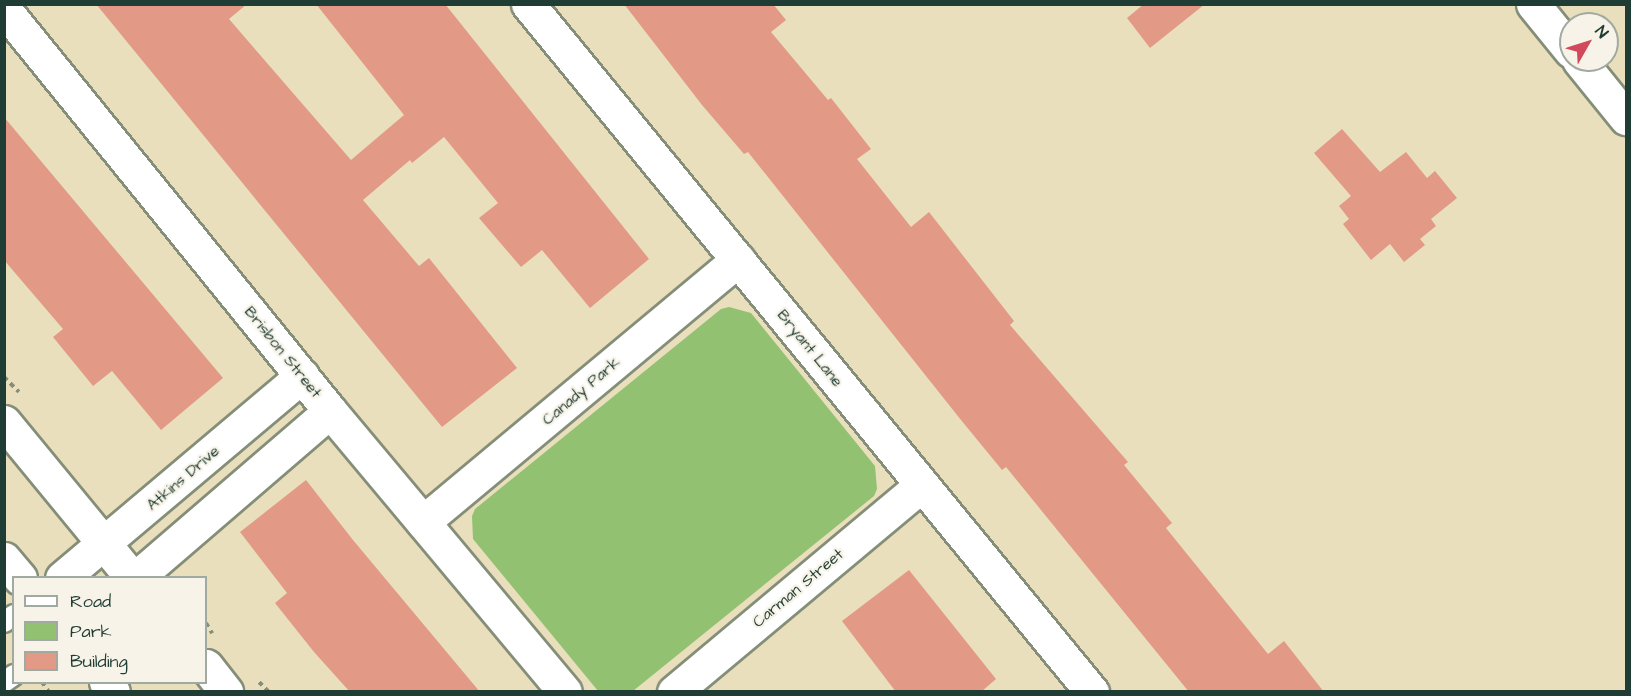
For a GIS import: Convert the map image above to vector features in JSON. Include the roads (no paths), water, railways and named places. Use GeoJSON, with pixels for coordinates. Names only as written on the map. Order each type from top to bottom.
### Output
{"type":"FeatureCollection","features":[{"type":"Feature","properties":{"kind":"street","name":"Bryant Lane"},"geometry":{"type":"LineString","coordinates":[[528,4],[1092,692]]}},
{"type":"Feature","properties":{"kind":"street"},"geometry":{"type":"LineString","coordinates":[[1533,4],[1559,36]]}},
{"type":"Feature","properties":{"kind":"street","name":"Brisbon Street"},"geometry":{"type":"LineString","coordinates":[[4,9],[330,411],[565,692]]}},
{"type":"Feature","properties":{"kind":"street"},"geometry":{"type":"LineString","coordinates":[[1589,72],[1626,118]]}},
{"type":"Feature","properties":{"kind":"street","name":"Canady Park"},"geometry":{"type":"LineString","coordinates":[[423,522],[738,260]]}},
{"type":"Feature","properties":{"kind":"street","name":"Atkins Drive"},"geometry":{"type":"LineString","coordinates":[[65,576],[106,544],[302,376]]}},
{"type":"Feature","properties":{"kind":"street"},"geometry":{"type":"LineString","coordinates":[[136,576],[330,411]]}},
{"type":"Feature","properties":{"kind":"street"},"geometry":{"type":"LineString","coordinates":[[4,422],[132,576]]}},
{"type":"Feature","properties":{"kind":"street","name":"Carman Street"},"geometry":{"type":"LineString","coordinates":[[674,692],[922,485]]}},
{"type":"Feature","properties":{"kind":"street"},"geometry":{"type":"LineString","coordinates":[[4,559],[18,576]]}},
{"type":"Feature","properties":{"kind":"street"},"geometry":{"type":"LineString","coordinates":[[207,667],[226,692]]}}]}
